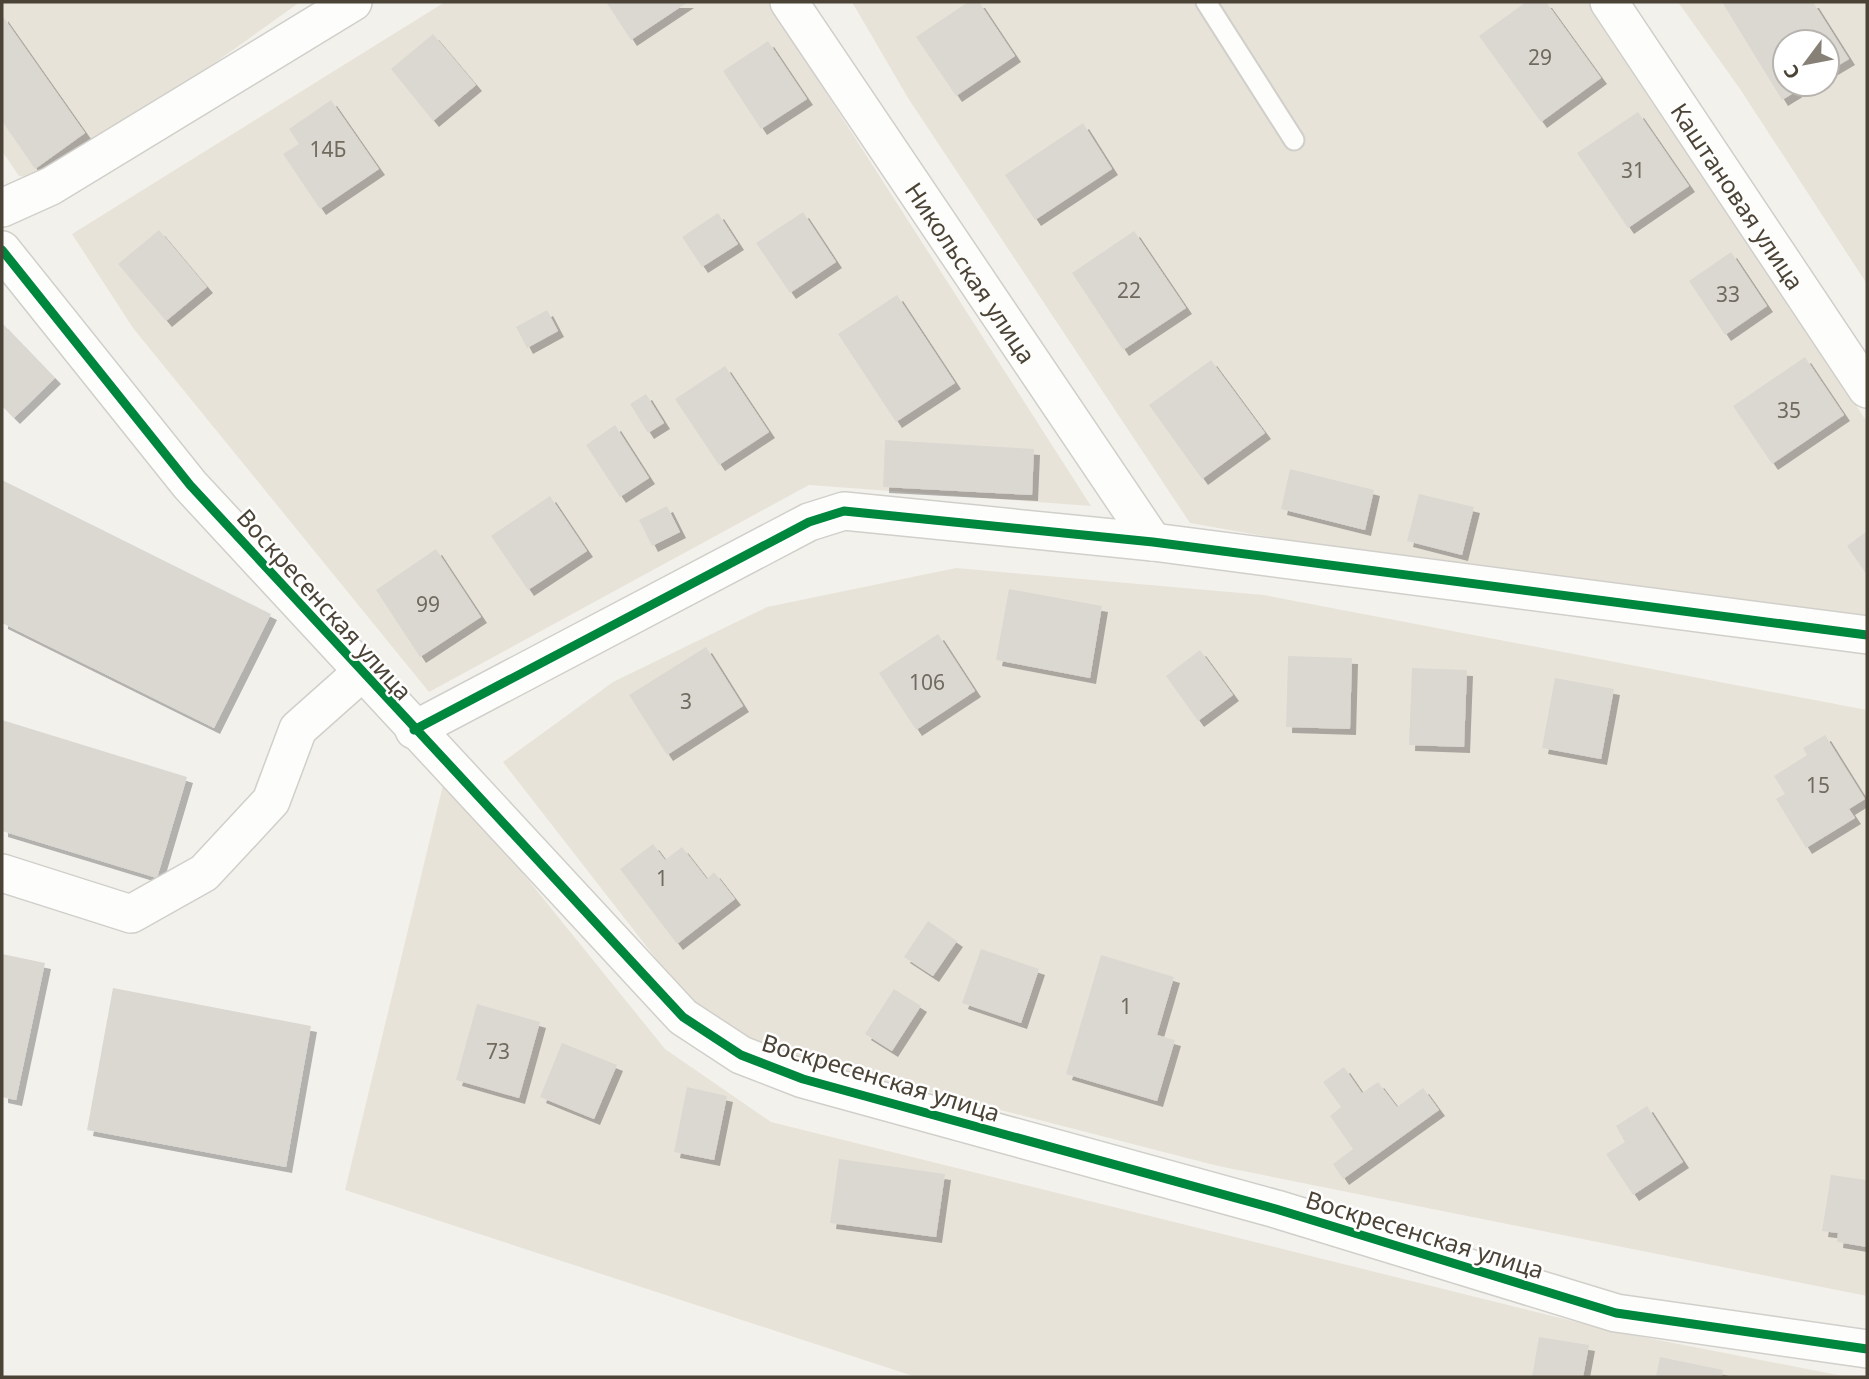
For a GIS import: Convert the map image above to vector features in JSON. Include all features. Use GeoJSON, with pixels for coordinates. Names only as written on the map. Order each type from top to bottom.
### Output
{"type":"FeatureCollection","features":[{"type":"Feature","properties":{"kind":"street"},"geometry":{"type":"LineString","coordinates":[[2,208],[51,186],[353,2]]}},
{"type":"Feature","properties":{"kind":"street","name":"Никольская улица"},"geometry":{"type":"LineString","coordinates":[[789,2],[1153,542]]}},
{"type":"Feature","properties":{"kind":"street","name":"Каштановая улица"},"geometry":{"type":"LineString","coordinates":[[1609,2],[1867,389]]}},
{"type":"Feature","properties":{"kind":"street","name":"Воскресенская улица"},"geometry":{"type":"LineString","coordinates":[[2,250],[190,485],[361,673],[683,1017],[741,1055],[803,1079],[1276,1209],[1616,1313],[1867,1349]]}},
{"type":"Feature","properties":{"kind":"street"},"geometry":{"type":"LineString","coordinates":[[414,730],[810,522],[844,511],[880,512],[1153,542],[1867,635]]}},
{"type":"Feature","properties":{"kind":"street"},"geometry":{"type":"LineString","coordinates":[[2,873],[131,914],[204,873],[271,801],[298,729],[361,673]]}},
{"type":"Feature","properties":{"kind":"lane"},"geometry":{"type":"LineString","coordinates":[[1206,2],[1294,140]]}},
{"type":"Feature","properties":{"kind":"shaded area"},"geometry":{"type":"Polygon","coordinates":[[[2,2],[300,2],[52,179],[19,176],[2,151],[2,2]]]}},
{"type":"Feature","properties":{"kind":"shaded area"},"geometry":{"type":"Polygon","coordinates":[[[445,2],[768,2],[1091,506],[809,485],[429,692],[133,328],[72,234],[445,2]]]}},
{"type":"Feature","properties":{"kind":"shaded area"},"geometry":{"type":"Polygon","coordinates":[[[852,2],[1593,2],[1867,422],[1867,624],[1747,621],[1190,523],[908,98],[852,2]]]}},
{"type":"Feature","properties":{"kind":"shaded area"},"geometry":{"type":"Polygon","coordinates":[[[1678,2],[1867,2],[1867,284],[1740,89],[1678,2]]]}},
{"type":"Feature","properties":{"kind":"shaded area"},"geometry":{"type":"Polygon","coordinates":[[[956,568],[1264,595],[1867,710],[1867,1296],[1218,1166],[717,1037],[503,762],[613,682],[767,607],[956,568]]]}},
{"type":"Feature","properties":{"kind":"shaded area"},"geometry":{"type":"Polygon","coordinates":[[[445,777],[665,1049],[771,1122],[1617,1332],[1848,1377],[916,1377],[345,1190],[445,777]]]}},
{"type":"Feature","properties":{"kind":"building"},"geometry":{"type":"Polygon","coordinates":[[[606,2],[688,2],[631,40],[606,2]]]}},
{"type":"Feature","properties":{"kind":"building"},"geometry":{"type":"Polygon","coordinates":[[[968,2],[979,2],[1015,56],[956,96],[916,37],[968,2]]]}},
{"type":"Feature","properties":{"kind":"building"},"geometry":{"type":"Polygon","coordinates":[[[1526,2],[1546,2],[1601,78],[1541,122],[1479,36],[1526,2]]]}},
{"type":"Feature","properties":{"kind":"building"},"geometry":{"type":"Polygon","coordinates":[[[1722,2],[1813,2],[1829,28],[1771,28],[1771,82],[1722,2]]]}},
{"type":"Feature","properties":{"kind":"building"},"geometry":{"type":"Polygon","coordinates":[[[2,15],[85,133],[35,169],[2,121],[2,15]]]}},
{"type":"Feature","properties":{"kind":"building"},"geometry":{"type":"Polygon","coordinates":[[[433,34],[476,85],[433,121],[391,69],[433,34]]]}},
{"type":"Feature","properties":{"kind":"building"},"geometry":{"type":"Polygon","coordinates":[[[768,41],[807,99],[761,129],[723,71],[768,41]]]}},
{"type":"Feature","properties":{"kind":"building"},"geometry":{"type":"Polygon","coordinates":[[[1841,46],[1849,59],[1841,64],[1841,46]]]}},
{"type":"Feature","properties":{"kind":"building"},"geometry":{"type":"Polygon","coordinates":[[[331,100],[379,169],[320,209],[283,154],[299,144],[289,129],[331,100]]]}},
{"type":"Feature","properties":{"kind":"building"},"geometry":{"type":"Polygon","coordinates":[[[1638,112],[1689,186],[1628,228],[1577,153],[1638,112]]]}},
{"type":"Feature","properties":{"kind":"building"},"geometry":{"type":"Polygon","coordinates":[[[1083,123],[1112,169],[1035,220],[1005,175],[1083,123]]]}},
{"type":"Feature","properties":{"kind":"building"},"geometry":{"type":"Polygon","coordinates":[[[803,212],[836,262],[790,293],[756,243],[803,212]]]}},
{"type":"Feature","properties":{"kind":"building"},"geometry":{"type":"Polygon","coordinates":[[[718,213],[738,244],[702,267],[682,237],[718,213]]]}},
{"type":"Feature","properties":{"kind":"building"},"geometry":{"type":"Polygon","coordinates":[[[159,230],[207,287],[166,321],[118,264],[159,230]]]}},
{"type":"Feature","properties":{"kind":"building"},"geometry":{"type":"Polygon","coordinates":[[[1134,231],[1186,308],[1123,350],[1072,273],[1134,231]]]}},
{"type":"Feature","properties":{"kind":"building"},"geometry":{"type":"Polygon","coordinates":[[[1731,252],[1767,306],[1725,335],[1689,281],[1731,252]]]}},
{"type":"Feature","properties":{"kind":"building"},"geometry":{"type":"Polygon","coordinates":[[[897,295],[955,383],[896,422],[838,334],[897,295]]]}},
{"type":"Feature","properties":{"kind":"building"},"geometry":{"type":"Polygon","coordinates":[[[547,310],[558,331],[527,348],[516,327],[547,310]]]}},
{"type":"Feature","properties":{"kind":"building"},"geometry":{"type":"Polygon","coordinates":[[[2,323],[55,378],[14,418],[2,406],[2,323]]]}},
{"type":"Feature","properties":{"kind":"building"},"geometry":{"type":"Polygon","coordinates":[[[1805,357],[1844,415],[1772,464],[1733,406],[1805,357]]]}},
{"type":"Feature","properties":{"kind":"building"},"geometry":{"type":"Polygon","coordinates":[[[1211,360],[1265,433],[1202,479],[1149,405],[1211,360]]]}},
{"type":"Feature","properties":{"kind":"building"},"geometry":{"type":"Polygon","coordinates":[[[725,366],[769,432],[719,465],[675,399],[725,366]]]}},
{"type":"Feature","properties":{"kind":"building"},"geometry":{"type":"Polygon","coordinates":[[[646,394],[664,423],[648,433],[630,404],[646,394]]]}},
{"type":"Feature","properties":{"kind":"building"},"geometry":{"type":"Polygon","coordinates":[[[615,425],[649,478],[620,497],[586,445],[615,425]]]}},
{"type":"Feature","properties":{"kind":"building"},"geometry":{"type":"Polygon","coordinates":[[[885,440],[1034,449],[1032,495],[883,487],[885,440]]]}},
{"type":"Feature","properties":{"kind":"building"},"geometry":{"type":"Polygon","coordinates":[[[1290,469],[1374,490],[1365,530],[1281,509],[1290,469]]]}},
{"type":"Feature","properties":{"kind":"building"},"geometry":{"type":"Polygon","coordinates":[[[2,480],[271,614],[214,728],[2,623],[2,480]]]}},
{"type":"Feature","properties":{"kind":"building"},"geometry":{"type":"Polygon","coordinates":[[[1419,494],[1474,507],[1462,555],[1407,541],[1419,494]]]}},
{"type":"Feature","properties":{"kind":"building"},"geometry":{"type":"Polygon","coordinates":[[[550,496],[587,551],[528,590],[491,536],[550,496]]]}},
{"type":"Feature","properties":{"kind":"building"},"geometry":{"type":"Polygon","coordinates":[[[667,506],[680,532],[652,546],[639,520],[667,506]]]}},
{"type":"Feature","properties":{"kind":"building"},"geometry":{"type":"Polygon","coordinates":[[[1867,531],[1867,575],[1847,546],[1867,531]]]}},
{"type":"Feature","properties":{"kind":"building"},"geometry":{"type":"Polygon","coordinates":[[[436,549],[481,617],[420,657],[376,590],[436,549]]]}},
{"type":"Feature","properties":{"kind":"building"},"geometry":{"type":"Polygon","coordinates":[[[1009,589],[1102,606],[1090,678],[996,660],[1009,589]]]}},
{"type":"Feature","properties":{"kind":"building"},"geometry":{"type":"Polygon","coordinates":[[[938,634],[975,691],[916,730],[879,673],[938,634]]]}},
{"type":"Feature","properties":{"kind":"building"},"geometry":{"type":"Polygon","coordinates":[[[706,647],[743,706],[667,755],[629,695],[706,647]]]}},
{"type":"Feature","properties":{"kind":"building"},"geometry":{"type":"Polygon","coordinates":[[[1200,650],[1233,695],[1198,721],[1166,676],[1200,650]]]}},
{"type":"Feature","properties":{"kind":"building"},"geometry":{"type":"Polygon","coordinates":[[[1288,656],[1352,658],[1350,729],[1286,727],[1288,656]]]}},
{"type":"Feature","properties":{"kind":"building"},"geometry":{"type":"Polygon","coordinates":[[[1412,668],[1467,670],[1464,747],[1409,745],[1412,668]]]}},
{"type":"Feature","properties":{"kind":"building"},"geometry":{"type":"Polygon","coordinates":[[[1555,678],[1614,689],[1601,759],[1542,748],[1555,678]]]}},
{"type":"Feature","properties":{"kind":"building"},"geometry":{"type":"Polygon","coordinates":[[[2,720],[187,777],[157,878],[2,831],[2,720]]]}},
{"type":"Feature","properties":{"kind":"building"},"geometry":{"type":"Polygon","coordinates":[[[1825,735],[1865,799],[1849,809],[1855,818],[1806,848],[1776,799],[1785,794],[1774,776],[1807,755],[1803,748],[1825,735]]]}},
{"type":"Feature","properties":{"kind":"building"},"geometry":{"type":"Polygon","coordinates":[[[653,844],[665,860],[682,847],[707,879],[714,872],[735,899],[677,944],[620,869],[653,844]]]}},
{"type":"Feature","properties":{"kind":"building"},"geometry":{"type":"Polygon","coordinates":[[[928,921],[957,941],[933,976],[904,957],[928,921]]]}},
{"type":"Feature","properties":{"kind":"building"},"geometry":{"type":"Polygon","coordinates":[[[981,949],[1039,969],[1021,1023],[962,1003],[981,949]]]}},
{"type":"Feature","properties":{"kind":"building"},"geometry":{"type":"Polygon","coordinates":[[[2,954],[45,963],[16,1100],[2,1097],[2,954]]]}},
{"type":"Feature","properties":{"kind":"building"},"geometry":{"type":"Polygon","coordinates":[[[1101,955],[1174,977],[1157,1035],[1175,1040],[1157,1101],[1066,1074],[1101,955]]]}},
{"type":"Feature","properties":{"kind":"building"},"geometry":{"type":"Polygon","coordinates":[[[113,988],[311,1026],[286,1167],[87,1130],[113,988]]]}},
{"type":"Feature","properties":{"kind":"building"},"geometry":{"type":"Polygon","coordinates":[[[894,989],[921,1006],[892,1051],[865,1034],[894,989]]]}},
{"type":"Feature","properties":{"kind":"building"},"geometry":{"type":"Polygon","coordinates":[[[477,1004],[540,1022],[519,1098],[456,1080],[477,1004]]]}},
{"type":"Feature","properties":{"kind":"building"},"geometry":{"type":"Polygon","coordinates":[[[562,1043],[617,1065],[594,1119],[540,1097],[562,1043]]]}},
{"type":"Feature","properties":{"kind":"building"},"geometry":{"type":"Polygon","coordinates":[[[1344,1067],[1362,1093],[1378,1082],[1397,1107],[1423,1088],[1439,1110],[1343,1179],[1333,1164],[1353,1149],[1330,1116],[1341,1107],[1323,1082],[1344,1067]]]}},
{"type":"Feature","properties":{"kind":"building"},"geometry":{"type":"Polygon","coordinates":[[[687,1087],[727,1096],[714,1160],[674,1152],[687,1087]]]}},
{"type":"Feature","properties":{"kind":"building"},"geometry":{"type":"Polygon","coordinates":[[[1647,1106],[1683,1162],[1633,1195],[1606,1154],[1625,1142],[1616,1126],[1647,1106]]]}},
{"type":"Feature","properties":{"kind":"building"},"geometry":{"type":"Polygon","coordinates":[[[839,1159],[945,1174],[936,1237],[830,1223],[839,1159]]]}},
{"type":"Feature","properties":{"kind":"building"},"geometry":{"type":"Polygon","coordinates":[[[1831,1175],[1867,1180],[1867,1247],[1837,1242],[1838,1233],[1822,1231],[1831,1175]]]}},
{"type":"Feature","properties":{"kind":"building"},"geometry":{"type":"Polygon","coordinates":[[[1539,1337],[1589,1345],[1583,1377],[1532,1377],[1539,1337]]]}},
{"type":"Feature","properties":{"kind":"building"},"geometry":{"type":"Polygon","coordinates":[[[1660,1357],[1723,1370],[1722,1377],[1656,1377],[1660,1357]]]}},
{"type":"Feature","properties":{"kind":"cycle path"},"geometry":{"type":"LineString","coordinates":[[2,250],[190,485],[683,1017],[741,1055],[803,1079],[1276,1209],[1616,1313],[1867,1349]]}},
{"type":"Feature","properties":{"kind":"cycle path"},"geometry":{"type":"LineString","coordinates":[[414,730],[809,522],[844,511],[1153,542],[1867,635]]}}]}
